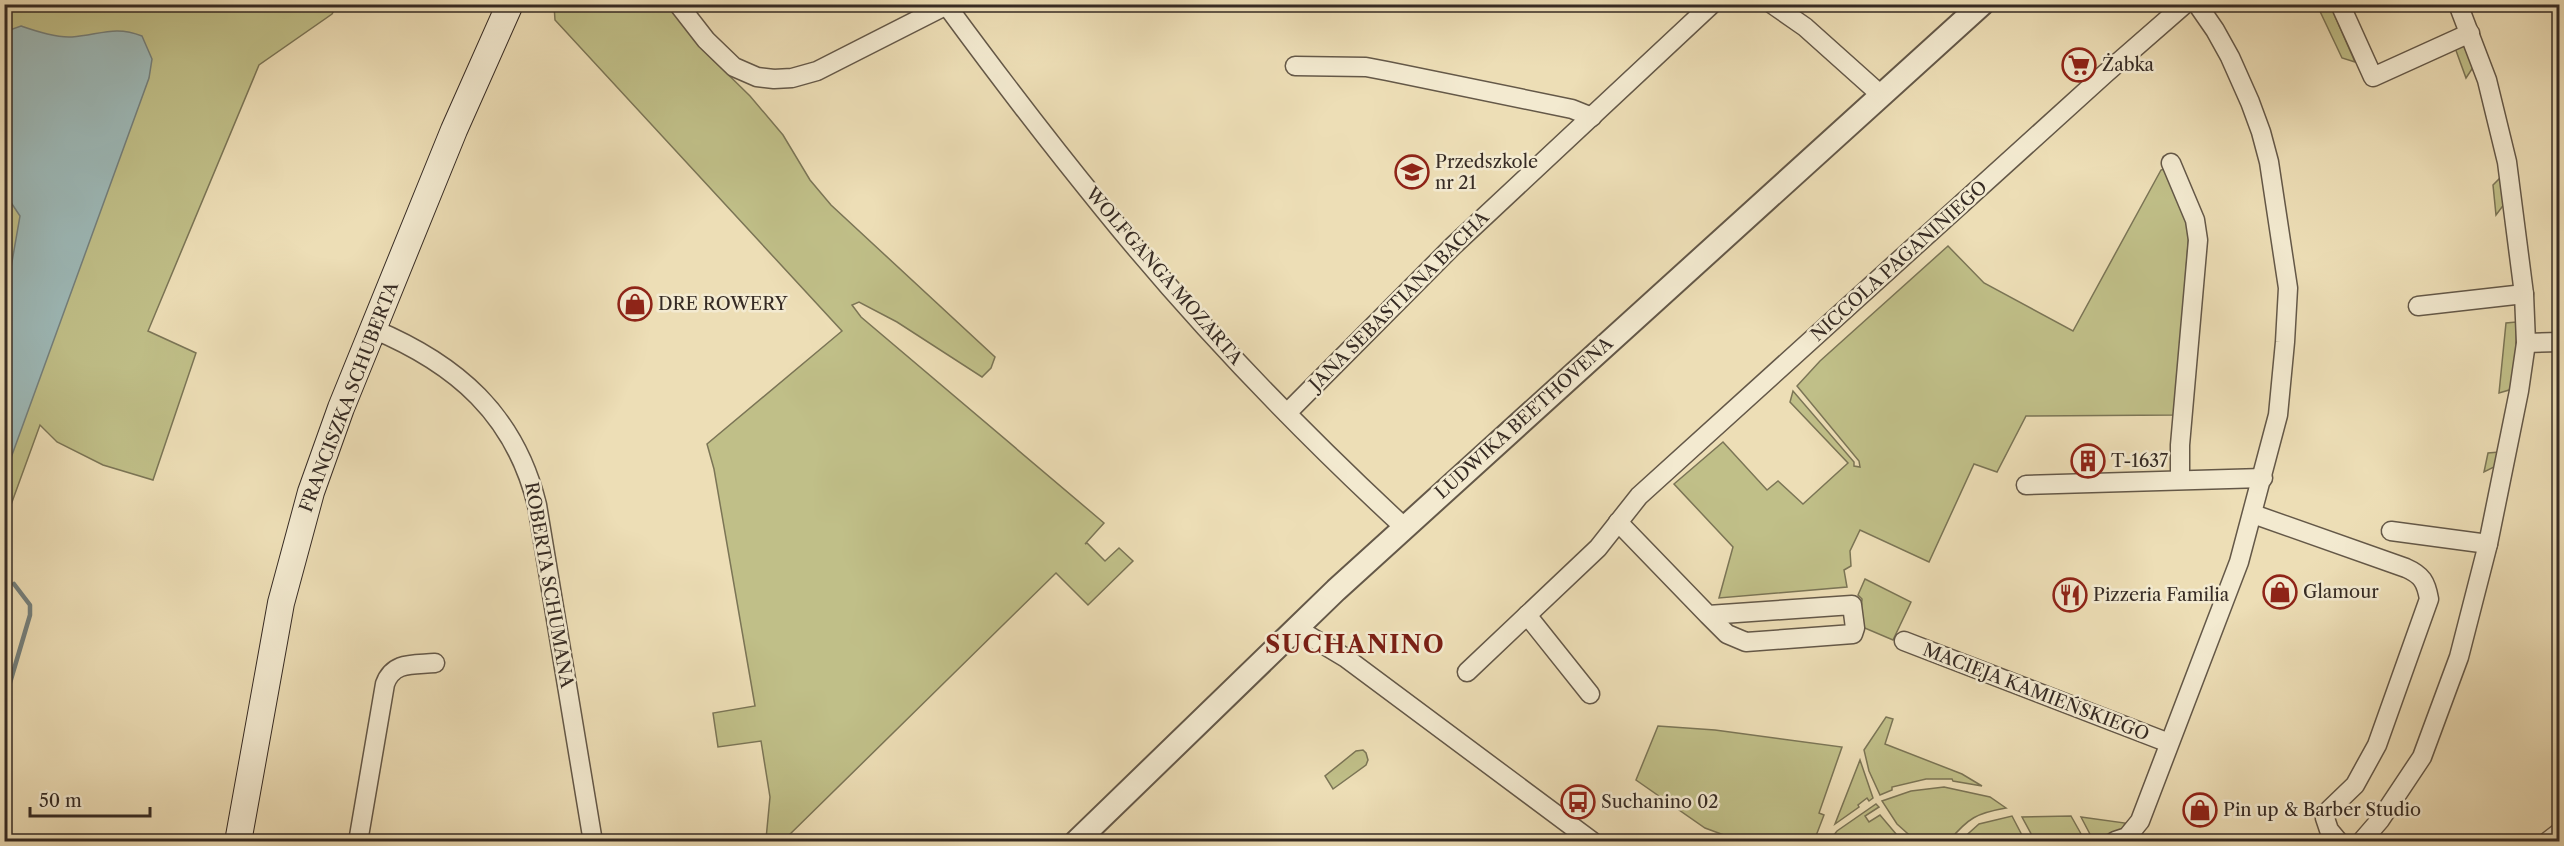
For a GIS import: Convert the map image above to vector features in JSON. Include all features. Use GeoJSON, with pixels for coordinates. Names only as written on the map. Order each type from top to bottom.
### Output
{"type":"FeatureCollection","features":[{"type":"Feature","properties":{"kind":"main road","name":"FRANCISZKA SCHUBERTA"},"geometry":{"type":"LineString","coordinates":[[238,842],[281,603],[293,554],[327,446],[454,130],[510,4]]}},
{"type":"Feature","properties":{"kind":"street"},"geometry":{"type":"LineString","coordinates":[[678,4],[706,40],[734,67],[757,76],[774,79],[792,78],[817,71],[948,5]]}},
{"type":"Feature","properties":{"kind":"street","name":"JANA SEBASTIANA BACHA"},"geometry":{"type":"LineString","coordinates":[[1287,413],[1453,246],[1712,4]]}},
{"type":"Feature","properties":{"kind":"street"},"geometry":{"type":"LineString","coordinates":[[1772,4],[1813,34],[1881,95]]}},
{"type":"Feature","properties":{"kind":"street","name":"LUDWIKA BEETHOVENA"},"geometry":{"type":"LineString","coordinates":[[1076,842],[1296,628],[1404,527],[1982,4]]}},
{"type":"Feature","properties":{"kind":"street","name":"NICCOLA PAGANINIEGO"},"geometry":{"type":"LineString","coordinates":[[1467,672],[1598,548],[1639,496],[2185,4]]}},
{"type":"Feature","properties":{"kind":"street"},"geometry":{"type":"LineString","coordinates":[[2115,841],[2127,837],[2140,821],[2239,562],[2278,415],[2285,342],[2287,277],[2269,162],[2250,102],[2230,57],[2197,4]]}},
{"type":"Feature","properties":{"kind":"street"},"geometry":{"type":"LineString","coordinates":[[2340,4],[2373,77],[2470,33]]}},
{"type":"Feature","properties":{"kind":"street"},"geometry":{"type":"LineString","coordinates":[[2361,842],[2380,820],[2422,757],[2459,657],[2488,544],[2520,391],[2526,343],[2524,294],[2511,189],[2501,133],[2487,80],[2458,4]]}},
{"type":"Feature","properties":{"kind":"street","name":"WOLFGANGA MOZARTA"},"geometry":{"type":"LineString","coordinates":[[948,5],[1103,209],[1180,299],[1287,413],[1404,527]]}},
{"type":"Feature","properties":{"kind":"street"},"geometry":{"type":"LineString","coordinates":[[1295,66],[1366,67],[1572,109],[1592,117]]}},
{"type":"Feature","properties":{"kind":"street"},"geometry":{"type":"LineString","coordinates":[[2171,163],[2195,220],[2198,240],[2180,445],[2180,478]]}},
{"type":"Feature","properties":{"kind":"street"},"geometry":{"type":"LineString","coordinates":[[2418,306],[2524,294]]}},
{"type":"Feature","properties":{"kind":"street","name":"ROBERTA SCHUMANA"},"geometry":{"type":"LineString","coordinates":[[373,329],[433,360],[469,386],[502,424],[527,471],[537,505],[593,842]]}},
{"type":"Feature","properties":{"kind":"street"},"geometry":{"type":"LineString","coordinates":[[2526,343],[2559,342]]}},
{"type":"Feature","properties":{"kind":"street"},"geometry":{"type":"LineString","coordinates":[[2026,485],[2180,478],[2263,478]]}},
{"type":"Feature","properties":{"kind":"street"},"geometry":{"type":"LineString","coordinates":[[2253,514],[2412,571],[2425,580],[2429,599],[2377,745],[2355,784],[2325,818],[2329,830],[2339,842]]}},
{"type":"Feature","properties":{"kind":"street"},"geometry":{"type":"LineString","coordinates":[[1618,522],[1708,615],[1727,634],[1746,642],[1852,634],[1854,628],[1852,605],[1708,615]]}},
{"type":"Feature","properties":{"kind":"street"},"geometry":{"type":"LineString","coordinates":[[2391,531],[2488,544]]}},
{"type":"Feature","properties":{"kind":"street"},"geometry":{"type":"LineString","coordinates":[[1527,615],[1590,694]]}},
{"type":"Feature","properties":{"kind":"street"},"geometry":{"type":"LineString","coordinates":[[1296,628],[1346,658],[1593,842]]}},
{"type":"Feature","properties":{"kind":"street","name":"MACIEJA KAMIEŃSKIEGO"},"geometry":{"type":"LineString","coordinates":[[1904,641],[2169,743]]}},
{"type":"Feature","properties":{"kind":"street"},"geometry":{"type":"LineString","coordinates":[[358,842],[388,675],[399,666],[435,663]]}},
{"type":"Feature","properties":{"kind":"street"},"geometry":{"type":"LineString","coordinates":[[2547,842],[2559,832]]}},
{"type":"Feature","properties":{"kind":"shaded area"},"geometry":{"type":"Polygon","coordinates":[[[4,5],[337,5],[332,14],[259,65],[148,331],[196,353],[153,480],[103,465],[57,442],[40,425],[8,513],[4,512],[4,5]]]}},
{"type":"Feature","properties":{"kind":"shaded area"},"geometry":{"type":"Polygon","coordinates":[[[554,5],[668,5],[701,48],[750,96],[783,135],[810,180],[831,205],[995,357],[991,368],[982,377],[897,322],[859,302],[852,305],[861,317],[1104,523],[1085,544],[1087,543],[1105,561],[1119,548],[1133,561],[1088,605],[1056,573],[783,841],[766,839],[770,797],[761,741],[718,747],[713,713],[755,706],[714,469],[707,444],[842,331],[555,20],[554,5]]]}},
{"type":"Feature","properties":{"kind":"shaded area"},"geometry":{"type":"Polygon","coordinates":[[[2317,5],[2330,5],[2355,62],[2342,58],[2317,5]]]}},
{"type":"Feature","properties":{"kind":"shaded area"},"geometry":{"type":"Polygon","coordinates":[[[2454,45],[2466,45],[2474,66],[2466,78],[2454,45]]]}},
{"type":"Feature","properties":{"kind":"shaded area"},"geometry":{"type":"Polygon","coordinates":[[[2167,168],[2184,209],[2189,232],[2175,415],[2026,416],[1997,472],[1974,464],[1929,562],[1860,530],[1850,551],[1851,566],[1844,570],[1847,587],[1719,598],[1733,547],[1674,484],[1723,442],[1767,490],[1778,481],[1803,504],[1848,463],[1790,402],[1793,391],[1854,462],[1854,466],[1860,467],[1859,461],[1797,386],[1820,361],[1948,246],[1984,283],[2073,331],[2161,170],[2167,168]]]}},
{"type":"Feature","properties":{"kind":"shaded area"},"geometry":{"type":"Polygon","coordinates":[[[2502,176],[2505,203],[2496,215],[2493,185],[2502,176]]]}},
{"type":"Feature","properties":{"kind":"shaded area"},"geometry":{"type":"Polygon","coordinates":[[[2516,322],[2514,375],[2509,390],[2499,393],[2506,323],[2516,322]]]}},
{"type":"Feature","properties":{"kind":"shaded area"},"geometry":{"type":"Polygon","coordinates":[[[2499,452],[2496,466],[2484,472],[2488,453],[2499,452]]]}},
{"type":"Feature","properties":{"kind":"shaded area"},"geometry":{"type":"Polygon","coordinates":[[[1865,579],[1911,602],[1893,640],[1860,626],[1862,599],[1858,595],[1865,579]]]}},
{"type":"Feature","properties":{"kind":"shaded area"},"geometry":{"type":"Polygon","coordinates":[[[1886,717],[1893,719],[1885,744],[1962,774],[1982,786],[1952,779],[1926,779],[1892,787],[1892,790],[1880,795],[1869,771],[1864,750],[1886,717]]]}},
{"type":"Feature","properties":{"kind":"shaded area"},"geometry":{"type":"Polygon","coordinates":[[[1658,726],[1715,730],[1842,747],[1819,813],[1824,815],[1814,841],[1740,841],[1705,828],[1636,780],[1658,726]]]}},
{"type":"Feature","properties":{"kind":"shaded area"},"geometry":{"type":"Polygon","coordinates":[[[1363,750],[1368,760],[1366,765],[1333,789],[1325,776],[1356,751],[1363,750]]]}},
{"type":"Feature","properties":{"kind":"shaded area"},"geometry":{"type":"Polygon","coordinates":[[[1860,760],[1873,798],[1869,801],[1867,798],[1858,805],[1859,807],[1835,824],[1860,760]]]}},
{"type":"Feature","properties":{"kind":"shaded area"},"geometry":{"type":"Polygon","coordinates":[[[1944,787],[1990,797],[2006,808],[1974,818],[1949,841],[1916,841],[1897,824],[1882,801],[1911,791],[1944,787]]]}},
{"type":"Feature","properties":{"kind":"shaded area"},"geometry":{"type":"Polygon","coordinates":[[[1876,804],[1879,807],[1865,816],[1869,822],[1880,815],[1902,841],[1829,841],[1837,831],[1876,804]]]}},
{"type":"Feature","properties":{"kind":"shaded area"},"geometry":{"type":"Polygon","coordinates":[[[2012,816],[2025,841],[1960,841],[1979,824],[2012,816]]]}},
{"type":"Feature","properties":{"kind":"shaded area"},"geometry":{"type":"Polygon","coordinates":[[[2071,816],[2085,841],[2035,841],[2022,817],[2071,816]]]}},
{"type":"Feature","properties":{"kind":"shaded area"},"geometry":{"type":"Polygon","coordinates":[[[2081,817],[2125,823],[2122,831],[2092,838],[2081,817]]]}},
{"type":"Feature","properties":{"kind":"water"},"geometry":{"type":"Polygon","coordinates":[[[21,26],[46,34],[66,37],[115,31],[132,33],[142,36],[152,59],[149,78],[8,466],[5,468],[5,302],[20,216],[5,197],[4,32],[21,26]]]}},
{"type":"Feature","properties":{"kind":"waterway"},"geometry":{"type":"LineString","coordinates":[[4,703],[30,615],[30,605],[14,584]]}},
{"type":"Feature","properties":{"kind":"place","name":"Żabka"},"geometry":{"type":"Point","coordinates":[2079,65]}},
{"type":"Feature","properties":{"kind":"place","name":"Przedszkole nr 21"},"geometry":{"type":"Point","coordinates":[1412,172]}},
{"type":"Feature","properties":{"kind":"place","name":"DRE ROWERY"},"geometry":{"type":"Point","coordinates":[635,304]}},
{"type":"Feature","properties":{"kind":"place","name":"T-1637"},"geometry":{"type":"Point","coordinates":[2088,461]}},
{"type":"Feature","properties":{"kind":"place","name":"Glamour"},"geometry":{"type":"Point","coordinates":[2280,592]}},
{"type":"Feature","properties":{"kind":"place","name":"Pizzeria Familia"},"geometry":{"type":"Point","coordinates":[2070,595]}},
{"type":"Feature","properties":{"kind":"place","name":"Suchanino 02"},"geometry":{"type":"Point","coordinates":[1578,802]}},
{"type":"Feature","properties":{"kind":"place","name":"Pin up & Barber Studio"},"geometry":{"type":"Point","coordinates":[2200,810]}},
{"type":"Feature","properties":{"kind":"district","name":"SUCHANINO"},"geometry":{"type":"Point","coordinates":[1355,645]}}]}
